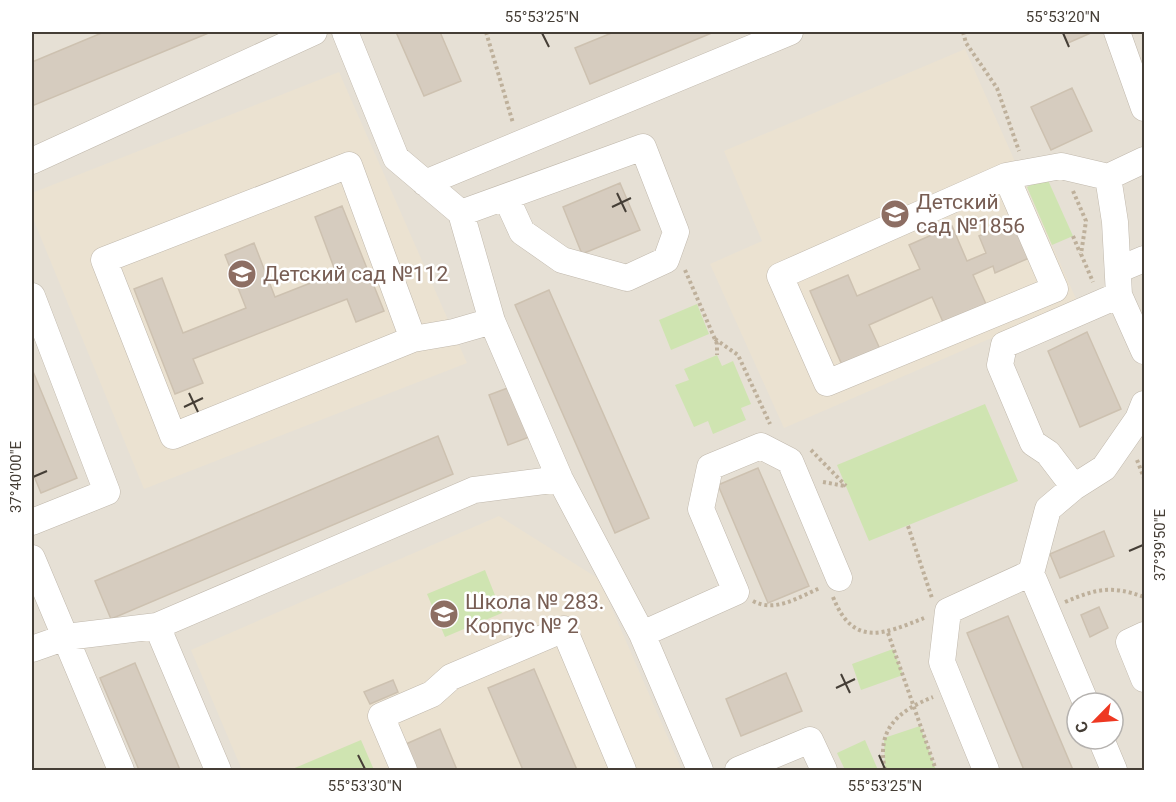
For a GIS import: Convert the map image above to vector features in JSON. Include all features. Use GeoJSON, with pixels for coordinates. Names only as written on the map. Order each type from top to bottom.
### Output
{"type":"FeatureCollection","features":[{"type":"Feature","properties":{"kind":"lane"},"geometry":{"type":"LineString","coordinates":[[32,161],[314,32]]}},
{"type":"Feature","properties":{"kind":"lane"},"geometry":{"type":"LineString","coordinates":[[345,32],[396,158],[461,213],[492,321],[560,479],[642,634],[700,771]]}},
{"type":"Feature","properties":{"kind":"lane"},"geometry":{"type":"LineString","coordinates":[[425,183],[790,32]]}},
{"type":"Feature","properties":{"kind":"lane"},"geometry":{"type":"LineString","coordinates":[[1117,32],[1144,108]]}},
{"type":"Feature","properties":{"kind":"lane"},"geometry":{"type":"LineString","coordinates":[[461,213],[643,147],[676,232],[666,260],[627,278],[562,260],[522,232],[506,197]]}},
{"type":"Feature","properties":{"kind":"lane"},"geometry":{"type":"LineString","coordinates":[[1016,174],[1055,289],[827,383],[780,276],[1016,174],[1061,166],[1107,177],[1144,160]]}},
{"type":"Feature","properties":{"kind":"lane"},"geometry":{"type":"LineString","coordinates":[[413,339],[349,165],[104,260],[173,436],[413,339],[454,332],[492,321]]}},
{"type":"Feature","properties":{"kind":"lane"},"geometry":{"type":"LineString","coordinates":[[1074,487],[1048,453],[1033,443],[1000,365],[1004,345],[1111,298],[1120,269],[1107,177]]}},
{"type":"Feature","properties":{"kind":"lane"},"geometry":{"type":"LineString","coordinates":[[1120,269],[1144,259]]}},
{"type":"Feature","properties":{"kind":"lane"},"geometry":{"type":"LineString","coordinates":[[32,296],[107,492],[32,522]]}},
{"type":"Feature","properties":{"kind":"lane"},"geometry":{"type":"LineString","coordinates":[[1111,298],[1144,351]]}},
{"type":"Feature","properties":{"kind":"lane"},"geometry":{"type":"LineString","coordinates":[[1081,691],[1032,573],[1048,509],[1074,487],[1104,468],[1138,419],[1144,404]]}},
{"type":"Feature","properties":{"kind":"lane"},"geometry":{"type":"LineString","coordinates":[[642,634],[736,592],[701,509],[710,467],[761,446],[790,461],[836,590]]}},
{"type":"Feature","properties":{"kind":"lane"},"geometry":{"type":"LineString","coordinates":[[32,649],[66,637],[157,626],[474,490],[560,479]]}},
{"type":"Feature","properties":{"kind":"lane"},"geometry":{"type":"LineString","coordinates":[[32,558],[121,771]]}},
{"type":"Feature","properties":{"kind":"lane"},"geometry":{"type":"LineString","coordinates":[[986,771],[942,662],[942,612],[1032,573]]}},
{"type":"Feature","properties":{"kind":"lane"},"geometry":{"type":"LineString","coordinates":[[157,626],[218,771]]}},
{"type":"Feature","properties":{"kind":"lane"},"geometry":{"type":"LineString","coordinates":[[404,771],[381,716],[432,694],[451,677],[564,629],[623,771]]}},
{"type":"Feature","properties":{"kind":"lane"},"geometry":{"type":"LineString","coordinates":[[1144,635],[1129,642],[1144,679]]}},
{"type":"Feature","properties":{"kind":"lane"},"geometry":{"type":"LineString","coordinates":[[738,771],[810,740],[824,771]]}},
{"type":"Feature","properties":{"kind":"lane"},"geometry":{"type":"LineString","coordinates":[[1106,751],[1114,771]]}},
{"type":"Feature","properties":{"kind":"path"},"geometry":{"type":"LineString","coordinates":[[486,32],[519,144]]}},
{"type":"Feature","properties":{"kind":"path"},"geometry":{"type":"LineString","coordinates":[[963,32],[966,43],[997,88],[1016,174]]}},
{"type":"Feature","properties":{"kind":"path"},"geometry":{"type":"LineString","coordinates":[[1061,166],[1086,221],[1081,254]]}},
{"type":"Feature","properties":{"kind":"path"},"geometry":{"type":"LineString","coordinates":[[1073,236],[1081,254],[1111,298]]}},
{"type":"Feature","properties":{"kind":"path"},"geometry":{"type":"LineString","coordinates":[[693,286],[715,339],[717,355]]}},
{"type":"Feature","properties":{"kind":"path"},"geometry":{"type":"LineString","coordinates":[[715,339],[738,355],[767,422],[776,427]]}},
{"type":"Feature","properties":{"kind":"path"},"geometry":{"type":"LineString","coordinates":[[804,443],[846,486]]}},
{"type":"Feature","properties":{"kind":"path"},"geometry":{"type":"LineString","coordinates":[[736,592],[760,605],[781,605],[836,590],[845,620],[865,634],[888,633],[942,612],[908,526]]}},
{"type":"Feature","properties":{"kind":"path"},"geometry":{"type":"LineString","coordinates":[[1047,610],[1094,590],[1127,591],[1144,597]]}},
{"type":"Feature","properties":{"kind":"path"},"geometry":{"type":"LineString","coordinates":[[888,633],[936,771]]}},
{"type":"Feature","properties":{"kind":"path"},"geometry":{"type":"LineString","coordinates":[[885,771],[884,738],[895,717],[913,705],[953,689]]}},
{"type":"Feature","properties":{"kind":"shaded area"},"geometry":{"type":"Polygon","coordinates":[[[32,32],[1144,32],[1144,770],[32,770],[32,32]]]}},
{"type":"Feature","properties":{"kind":"shaded area","name":"Детский сад №1856"},"geometry":{"type":"Polygon","coordinates":[[[965,49],[1077,301],[784,428],[710,264],[762,241],[724,151],[965,49]]]}},
{"type":"Feature","properties":{"kind":"shaded area","name":"Детский сад №112"},"geometry":{"type":"Polygon","coordinates":[[[339,72],[467,363],[144,489],[32,216],[32,193],[339,72]]]}},
{"type":"Feature","properties":{"kind":"shaded area","name":"Школа № 283. Корпус № 2"},"geometry":{"type":"Polygon","coordinates":[[[499,516],[599,579],[682,770],[242,770],[191,650],[499,516]]]}},
{"type":"Feature","properties":{"kind":"green space"},"geometry":{"type":"Polygon","coordinates":[[[1047,178],[1073,236],[1052,245],[1027,187],[1047,178]]]}},
{"type":"Feature","properties":{"kind":"green space"},"geometry":{"type":"Polygon","coordinates":[[[697,304],[709,334],[671,350],[659,320],[697,304]]]}},
{"type":"Feature","properties":{"kind":"green space"},"geometry":{"type":"Polygon","coordinates":[[[717,355],[722,366],[733,361],[751,404],[741,408],[746,420],[713,434],[708,421],[694,427],[675,385],[689,380],[684,369],[717,355]]]}},
{"type":"Feature","properties":{"kind":"green space"},"geometry":{"type":"Polygon","coordinates":[[[985,404],[1018,481],[869,541],[837,465],[985,404]]]}},
{"type":"Feature","properties":{"kind":"green space"},"geometry":{"type":"Polygon","coordinates":[[[485,570],[502,613],[445,637],[427,594],[485,570]]]}},
{"type":"Feature","properties":{"kind":"green space"},"geometry":{"type":"Polygon","coordinates":[[[893,649],[903,675],[861,690],[852,664],[893,649]]]}},
{"type":"Feature","properties":{"kind":"green space"},"geometry":{"type":"Polygon","coordinates":[[[920,726],[936,770],[885,770],[884,738],[920,726]]]}},
{"type":"Feature","properties":{"kind":"green space"},"geometry":{"type":"Polygon","coordinates":[[[361,740],[374,770],[290,770],[361,740]]]}},
{"type":"Feature","properties":{"kind":"green space"},"geometry":{"type":"Polygon","coordinates":[[[865,740],[878,770],[845,770],[837,753],[865,740]]]}},
{"type":"Feature","properties":{"kind":"building"},"geometry":{"type":"Polygon","coordinates":[[[104,32],[211,32],[32,106],[32,62],[104,32]]]}},
{"type":"Feature","properties":{"kind":"building"},"geometry":{"type":"Polygon","coordinates":[[[396,32],[440,32],[461,81],[424,96],[396,32]]]}},
{"type":"Feature","properties":{"kind":"building"},"geometry":{"type":"Polygon","coordinates":[[[614,32],[714,32],[590,84],[575,48],[614,32]]]}},
{"type":"Feature","properties":{"kind":"building"},"geometry":{"type":"Polygon","coordinates":[[[1063,32],[1093,32],[1068,43],[1063,32]]]}},
{"type":"Feature","properties":{"kind":"building"},"geometry":{"type":"Polygon","coordinates":[[[1072,88],[1092,131],[1051,150],[1031,107],[1072,88]]]}},
{"type":"Feature","properties":{"kind":"building"},"geometry":{"type":"Polygon","coordinates":[[[620,183],[640,230],[582,254],[563,207],[620,183]]]}},
{"type":"Feature","properties":{"kind":"building"},"geometry":{"type":"Polygon","coordinates":[[[342,206],[384,311],[356,322],[347,299],[193,359],[203,383],[175,394],[134,289],[162,278],[183,333],[246,308],[225,255],[254,243],[275,297],[336,273],[315,217],[342,206]]]}},
{"type":"Feature","properties":{"kind":"building"},"geometry":{"type":"Polygon","coordinates":[[[1013,221],[1029,258],[995,273],[993,266],[973,275],[986,304],[943,322],[932,297],[869,325],[880,349],[842,365],[810,291],[848,275],[857,296],[920,269],[909,245],[952,226],[967,261],[986,253],[979,236],[1013,221]]]}},
{"type":"Feature","properties":{"kind":"building"},"geometry":{"type":"Polygon","coordinates":[[[549,290],[649,518],[615,533],[515,305],[549,290]]]}},
{"type":"Feature","properties":{"kind":"building"},"geometry":{"type":"Polygon","coordinates":[[[1087,332],[1121,409],[1080,427],[1048,351],[1087,332]]]}},
{"type":"Feature","properties":{"kind":"building"},"geometry":{"type":"Polygon","coordinates":[[[32,369],[77,478],[41,493],[32,471],[32,369]]]}},
{"type":"Feature","properties":{"kind":"building"},"geometry":{"type":"Polygon","coordinates":[[[513,386],[532,436],[508,445],[489,395],[513,386]]]}},
{"type":"Feature","properties":{"kind":"building"},"geometry":{"type":"Polygon","coordinates":[[[438,436],[453,474],[111,619],[95,581],[438,436]]]}},
{"type":"Feature","properties":{"kind":"building"},"geometry":{"type":"Polygon","coordinates":[[[758,468],[809,586],[768,603],[718,485],[758,468]]]}},
{"type":"Feature","properties":{"kind":"building"},"geometry":{"type":"Polygon","coordinates":[[[1104,531],[1114,556],[1060,578],[1050,554],[1104,531]]]}},
{"type":"Feature","properties":{"kind":"building"},"geometry":{"type":"Polygon","coordinates":[[[1099,607],[1108,628],[1090,637],[1081,615],[1099,607]]]}},
{"type":"Feature","properties":{"kind":"building"},"geometry":{"type":"Polygon","coordinates":[[[1008,616],[1073,770],[1024,770],[967,633],[1008,616]]]}},
{"type":"Feature","properties":{"kind":"building"},"geometry":{"type":"Polygon","coordinates":[[[135,663],[180,770],[139,770],[100,678],[135,663]]]}},
{"type":"Feature","properties":{"kind":"building"},"geometry":{"type":"Polygon","coordinates":[[[534,669],[577,770],[523,770],[488,688],[534,669]]]}},
{"type":"Feature","properties":{"kind":"building"},"geometry":{"type":"Polygon","coordinates":[[[786,673],[802,711],[741,736],[726,699],[786,673]]]}},
{"type":"Feature","properties":{"kind":"building"},"geometry":{"type":"Polygon","coordinates":[[[393,680],[398,692],[370,704],[364,692],[393,680]]]}},
{"type":"Feature","properties":{"kind":"building"},"geometry":{"type":"Polygon","coordinates":[[[440,729],[457,770],[417,770],[406,744],[440,729]]]}},
{"type":"Feature","properties":{"kind":"place","name":"Детский сад №1856"},"geometry":{"type":"Point","coordinates":[895,214]}},
{"type":"Feature","properties":{"kind":"place","name":"Детский сад №112"},"geometry":{"type":"Point","coordinates":[242,274]}},
{"type":"Feature","properties":{"kind":"place","name":"Школа № 283. Корпус № 2"},"geometry":{"type":"Point","coordinates":[444,614]}}]}
